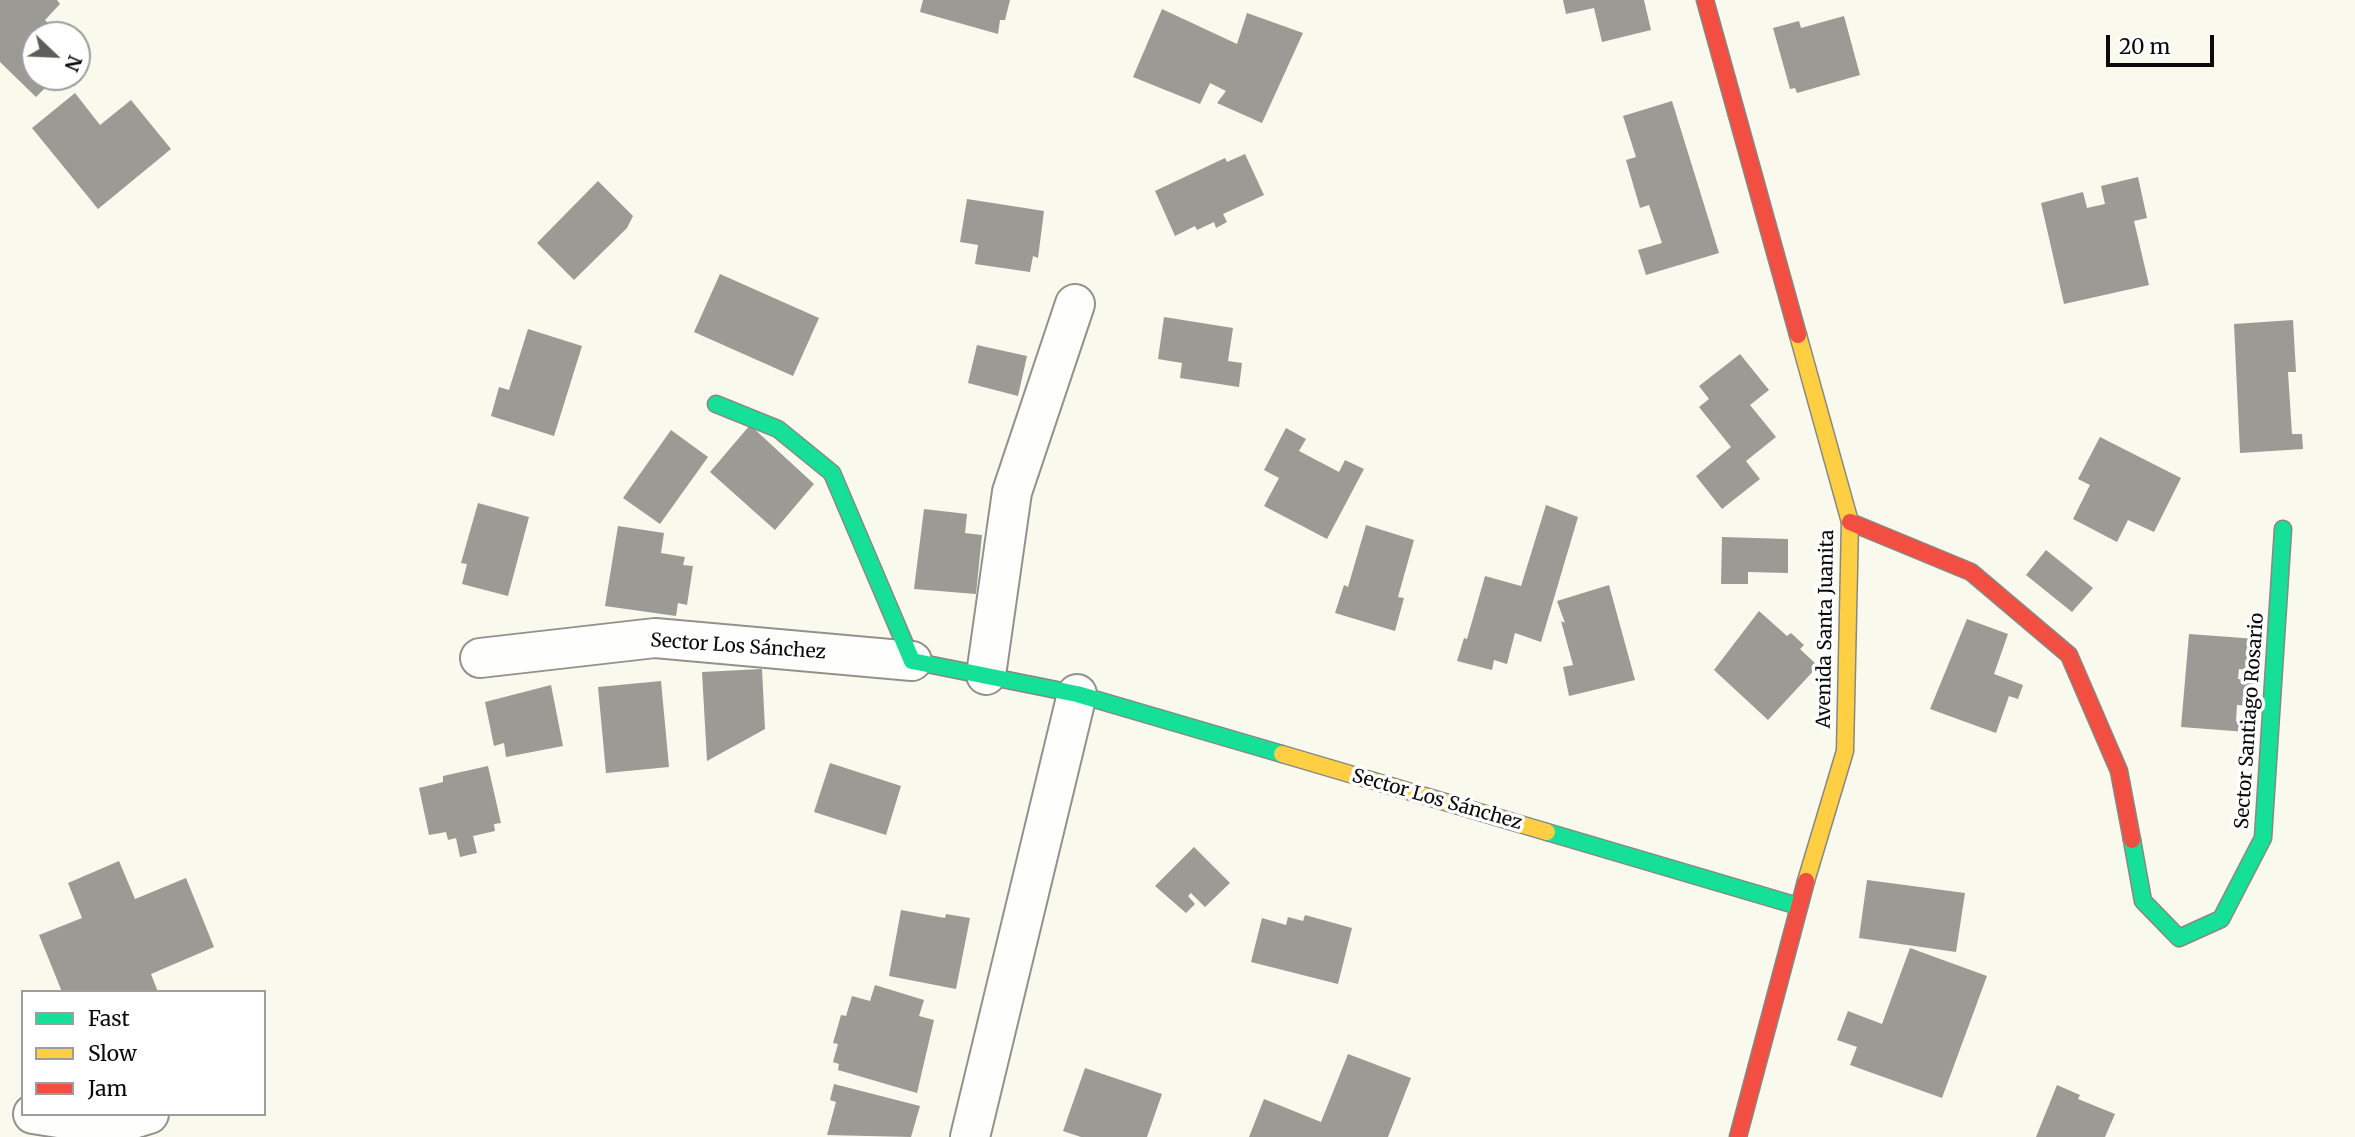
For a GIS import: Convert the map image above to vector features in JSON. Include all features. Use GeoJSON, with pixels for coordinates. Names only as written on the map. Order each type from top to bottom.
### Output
{"type":"FeatureCollection","features":[{"type":"Feature","properties":{"kind":"street","name":"Avenida Santa Juanita"},"geometry":{"type":"LineString","coordinates":[[1705,0],[1850,522],[1845,751],[1798,906],[1738,1137]]}},
{"type":"Feature","properties":{"kind":"street"},"geometry":{"type":"LineString","coordinates":[[986,675],[1012,492],[1075,304]]}},
{"type":"Feature","properties":{"kind":"street"},"geometry":{"type":"LineString","coordinates":[[716,404],[778,429],[832,473],[912,661]]}},
{"type":"Feature","properties":{"kind":"street","name":"Sector Santiago Rosario"},"geometry":{"type":"LineString","coordinates":[[1850,522],[1971,572],[2069,655],[2119,771],[2143,901],[2179,938],[2221,919],[2263,838],[2283,529]]}},
{"type":"Feature","properties":{"kind":"street","name":"Sector Los Sánchez"},"geometry":{"type":"LineString","coordinates":[[480,657],[656,638],[912,661],[1077,694],[1798,906]]}},
{"type":"Feature","properties":{"kind":"street"},"geometry":{"type":"LineString","coordinates":[[970,1137],[1077,694]]}},
{"type":"Feature","properties":{"kind":"street"},"geometry":{"type":"LineString","coordinates":[[0,1109],[21,1113]]}},
{"type":"Feature","properties":{"kind":"street"},"geometry":{"type":"LineString","coordinates":[[46,1116],[110,1126],[142,1116]]}},
{"type":"Feature","properties":{"kind":"building"},"geometry":{"type":"Polygon","coordinates":[[[0,0],[57,0],[60,4],[46,21],[21,21],[21,82],[0,62],[0,0]]]}},
{"type":"Feature","properties":{"kind":"building"},"geometry":{"type":"Polygon","coordinates":[[[923,0],[1010,0],[1005,20],[1000,20],[998,34],[920,12],[923,0]]]}},
{"type":"Feature","properties":{"kind":"building"},"geometry":{"type":"Polygon","coordinates":[[[1563,0],[1644,0],[1651,30],[1602,42],[1594,8],[1566,14],[1563,0]]]}},
{"type":"Feature","properties":{"kind":"building"},"geometry":{"type":"Polygon","coordinates":[[[1162,9],[1237,44],[1247,13],[1303,33],[1262,123],[1217,103],[1226,91],[1210,83],[1200,104],[1133,77],[1162,9]]]}},
{"type":"Feature","properties":{"kind":"building"},"geometry":{"type":"Polygon","coordinates":[[[1844,16],[1860,75],[1797,93],[1795,88],[1790,89],[1773,28],[1799,21],[1801,28],[1844,16]]]}},
{"type":"Feature","properties":{"kind":"building"},"geometry":{"type":"Polygon","coordinates":[[[30,91],[42,91],[36,97],[30,91]]]}},
{"type":"Feature","properties":{"kind":"building"},"geometry":{"type":"Polygon","coordinates":[[[75,93],[100,125],[131,100],[171,149],[98,209],[32,128],[75,93]]]}},
{"type":"Feature","properties":{"kind":"building"},"geometry":{"type":"Polygon","coordinates":[[[1672,101],[1719,253],[1646,275],[1638,250],[1662,243],[1649,205],[1640,208],[1626,160],[1636,157],[1623,116],[1672,101]]]}},
{"type":"Feature","properties":{"kind":"building"},"geometry":{"type":"Polygon","coordinates":[[[1245,154],[1264,195],[1223,214],[1227,222],[1216,228],[1214,222],[1197,230],[1195,226],[1175,236],[1155,191],[1225,158],[1227,162],[1245,154]]]}},
{"type":"Feature","properties":{"kind":"building"},"geometry":{"type":"Polygon","coordinates":[[[2138,177],[2147,218],[2134,221],[2149,285],[2064,304],[2041,203],[2083,192],[2087,208],[2105,204],[2101,186],[2138,177]]]}},
{"type":"Feature","properties":{"kind":"building"},"geometry":{"type":"Polygon","coordinates":[[[598,181],[633,216],[627,228],[574,280],[537,243],[598,181]]]}},
{"type":"Feature","properties":{"kind":"building"},"geometry":{"type":"Polygon","coordinates":[[[967,199],[1044,211],[1038,258],[1033,256],[1030,272],[975,264],[978,245],[960,242],[967,199]]]}},
{"type":"Feature","properties":{"kind":"building"},"geometry":{"type":"Polygon","coordinates":[[[720,274],[819,318],[793,376],[694,332],[720,274]]]}},
{"type":"Feature","properties":{"kind":"building"},"geometry":{"type":"Polygon","coordinates":[[[1164,317],[1233,328],[1228,361],[1242,363],[1239,387],[1180,378],[1182,363],[1158,359],[1164,317]]]}},
{"type":"Feature","properties":{"kind":"building"},"geometry":{"type":"Polygon","coordinates":[[[2293,320],[2296,372],[2288,372],[2292,434],[2302,434],[2303,449],[2240,453],[2234,324],[2293,320]]]}},
{"type":"Feature","properties":{"kind":"building"},"geometry":{"type":"Polygon","coordinates":[[[528,329],[582,346],[554,436],[491,416],[499,387],[509,390],[528,329]]]}},
{"type":"Feature","properties":{"kind":"building"},"geometry":{"type":"Polygon","coordinates":[[[977,345],[1027,356],[1018,396],[968,383],[977,345]]]}},
{"type":"Feature","properties":{"kind":"building"},"geometry":{"type":"Polygon","coordinates":[[[1740,354],[1769,390],[1750,405],[1776,437],[1746,461],[1760,479],[1722,509],[1696,476],[1731,447],[1699,407],[1709,399],[1699,386],[1740,354]]]}},
{"type":"Feature","properties":{"kind":"building"},"geometry":{"type":"Polygon","coordinates":[[[750,425],[814,484],[775,530],[710,472],[750,425]]]}},
{"type":"Feature","properties":{"kind":"building"},"geometry":{"type":"Polygon","coordinates":[[[1286,428],[1306,439],[1299,451],[1339,472],[1345,460],[1364,469],[1327,539],[1264,506],[1279,478],[1264,470],[1286,428]]]}},
{"type":"Feature","properties":{"kind":"building"},"geometry":{"type":"Polygon","coordinates":[[[671,430],[708,457],[660,524],[623,498],[671,430]]]}},
{"type":"Feature","properties":{"kind":"building"},"geometry":{"type":"Polygon","coordinates":[[[2100,437],[2181,478],[2154,532],[2128,520],[2117,542],[2073,519],[2090,485],[2078,479],[2100,437]]]}},
{"type":"Feature","properties":{"kind":"building"},"geometry":{"type":"Polygon","coordinates":[[[478,503],[529,517],[508,596],[462,584],[467,564],[461,563],[478,503]]]}},
{"type":"Feature","properties":{"kind":"building"},"geometry":{"type":"Polygon","coordinates":[[[1546,505],[1578,517],[1541,642],[1515,633],[1507,664],[1494,660],[1492,670],[1457,661],[1464,638],[1467,639],[1485,576],[1521,586],[1546,505]]]}},
{"type":"Feature","properties":{"kind":"building"},"geometry":{"type":"Polygon","coordinates":[[[924,509],[967,514],[965,533],[982,535],[976,594],[914,589],[924,509]]]}},
{"type":"Feature","properties":{"kind":"building"},"geometry":{"type":"Polygon","coordinates":[[[1366,525],[1414,540],[1398,597],[1404,598],[1395,631],[1335,613],[1344,585],[1348,587],[1366,525]]]}},
{"type":"Feature","properties":{"kind":"building"},"geometry":{"type":"Polygon","coordinates":[[[618,526],[664,533],[661,553],[685,557],[683,565],[693,566],[687,605],[678,603],[676,616],[605,606],[618,526]]]}},
{"type":"Feature","properties":{"kind":"building"},"geometry":{"type":"Polygon","coordinates":[[[1722,537],[1788,539],[1788,573],[1748,572],[1748,584],[1721,584],[1722,537]]]}},
{"type":"Feature","properties":{"kind":"building"},"geometry":{"type":"Polygon","coordinates":[[[2046,550],[2093,588],[2072,612],[2026,575],[2046,550]]]}},
{"type":"Feature","properties":{"kind":"building"},"geometry":{"type":"Polygon","coordinates":[[[1609,585],[1635,680],[1569,696],[1563,667],[1573,665],[1561,621],[1565,623],[1557,601],[1609,585]]]}},
{"type":"Feature","properties":{"kind":"building"},"geometry":{"type":"Polygon","coordinates":[[[1759,611],[1787,636],[1791,633],[1804,645],[1800,649],[1818,666],[1768,720],[1714,670],[1759,611]]]}},
{"type":"Feature","properties":{"kind":"building"},"geometry":{"type":"Polygon","coordinates":[[[1967,619],[2008,634],[1994,674],[2023,685],[2018,699],[2009,696],[1996,733],[1930,709],[1967,619]]]}},
{"type":"Feature","properties":{"kind":"building"},"geometry":{"type":"Polygon","coordinates":[[[2189,634],[2257,639],[2254,671],[2239,669],[2238,679],[2254,681],[2252,706],[2237,705],[2236,721],[2248,722],[2247,732],[2181,727],[2189,634]]]}},
{"type":"Feature","properties":{"kind":"building"},"geometry":{"type":"Polygon","coordinates":[[[762,669],[765,729],[707,761],[702,672],[762,669]]]}},
{"type":"Feature","properties":{"kind":"building"},"geometry":{"type":"Polygon","coordinates":[[[661,681],[669,767],[606,773],[598,687],[661,681]]]}},
{"type":"Feature","properties":{"kind":"building"},"geometry":{"type":"Polygon","coordinates":[[[551,685],[563,746],[506,757],[504,743],[494,746],[485,702],[551,685]]]}},
{"type":"Feature","properties":{"kind":"building"},"geometry":{"type":"Polygon","coordinates":[[[830,763],[901,786],[886,835],[814,812],[830,763]]]}},
{"type":"Feature","properties":{"kind":"building"},"geometry":{"type":"Polygon","coordinates":[[[488,766],[501,823],[494,824],[495,831],[473,836],[477,853],[460,857],[456,838],[448,840],[446,832],[429,835],[419,788],[443,782],[443,776],[488,766]]]}},
{"type":"Feature","properties":{"kind":"building"},"geometry":{"type":"Polygon","coordinates":[[[1194,847],[1230,883],[1205,907],[1191,893],[1188,896],[1195,904],[1186,913],[1155,886],[1194,847]]]}},
{"type":"Feature","properties":{"kind":"building"},"geometry":{"type":"Polygon","coordinates":[[[119,861],[135,899],[186,878],[214,947],[151,974],[157,990],[61,990],[39,935],[82,918],[68,883],[119,861]]]}},
{"type":"Feature","properties":{"kind":"building"},"geometry":{"type":"Polygon","coordinates":[[[1867,880],[1965,893],[1956,952],[1859,938],[1867,880]]]}},
{"type":"Feature","properties":{"kind":"building"},"geometry":{"type":"Polygon","coordinates":[[[901,910],[945,918],[946,914],[970,918],[956,989],[889,976],[901,910]]]}},
{"type":"Feature","properties":{"kind":"building"},"geometry":{"type":"Polygon","coordinates":[[[1305,915],[1352,928],[1338,984],[1251,962],[1262,918],[1286,925],[1288,917],[1303,921],[1305,915]]]}},
{"type":"Feature","properties":{"kind":"building"},"geometry":{"type":"Polygon","coordinates":[[[1910,948],[1987,976],[1942,1098],[1850,1065],[1857,1047],[1837,1040],[1848,1011],[1882,1024],[1910,948]]]}},
{"type":"Feature","properties":{"kind":"building"},"geometry":{"type":"Polygon","coordinates":[[[875,985],[924,1000],[919,1016],[934,1020],[917,1093],[838,1070],[839,1064],[833,1062],[838,1044],[833,1043],[841,1015],[846,1016],[852,996],[870,1001],[875,985]]]}},
{"type":"Feature","properties":{"kind":"building"},"geometry":{"type":"Polygon","coordinates":[[[1348,1054],[1411,1078],[1388,1137],[1249,1137],[1264,1099],[1321,1122],[1348,1054]]]}},
{"type":"Feature","properties":{"kind":"building"},"geometry":{"type":"Polygon","coordinates":[[[1085,1068],[1162,1094],[1147,1137],[1081,1137],[1063,1131],[1085,1068]]]}},
{"type":"Feature","properties":{"kind":"building"},"geometry":{"type":"Polygon","coordinates":[[[834,1084],[920,1106],[911,1137],[827,1135],[836,1102],[830,1100],[834,1084]]]}},
{"type":"Feature","properties":{"kind":"building"},"geometry":{"type":"Polygon","coordinates":[[[2057,1085],[2080,1095],[2078,1099],[2115,1114],[2105,1137],[2036,1137],[2057,1085]]]}},
{"type":"Feature","properties":{"kind":"traffic: fast"},"geometry":{"type":"LineString","coordinates":[[716,404],[778,429],[832,473],[912,661],[1077,694],[1282,754]]}},
{"type":"Feature","properties":{"kind":"traffic: fast"},"geometry":{"type":"LineString","coordinates":[[2132,840],[2143,901],[2179,938],[2221,919],[2263,838],[2283,529]]}},
{"type":"Feature","properties":{"kind":"traffic: fast"},"geometry":{"type":"LineString","coordinates":[[1547,832],[1798,906]]}},
{"type":"Feature","properties":{"kind":"traffic: slow"},"geometry":{"type":"LineString","coordinates":[[1798,335],[1850,522],[1845,751],[1806,881]]}},
{"type":"Feature","properties":{"kind":"traffic: slow"},"geometry":{"type":"LineString","coordinates":[[1282,754],[1547,832]]}},
{"type":"Feature","properties":{"kind":"traffic: jam"},"geometry":{"type":"LineString","coordinates":[[1705,0],[1798,335]]}},
{"type":"Feature","properties":{"kind":"traffic: jam"},"geometry":{"type":"LineString","coordinates":[[1850,522],[1971,572],[2069,655],[2119,771],[2132,840]]}},
{"type":"Feature","properties":{"kind":"traffic: jam"},"geometry":{"type":"LineString","coordinates":[[1738,1137],[1806,881]]}}]}
